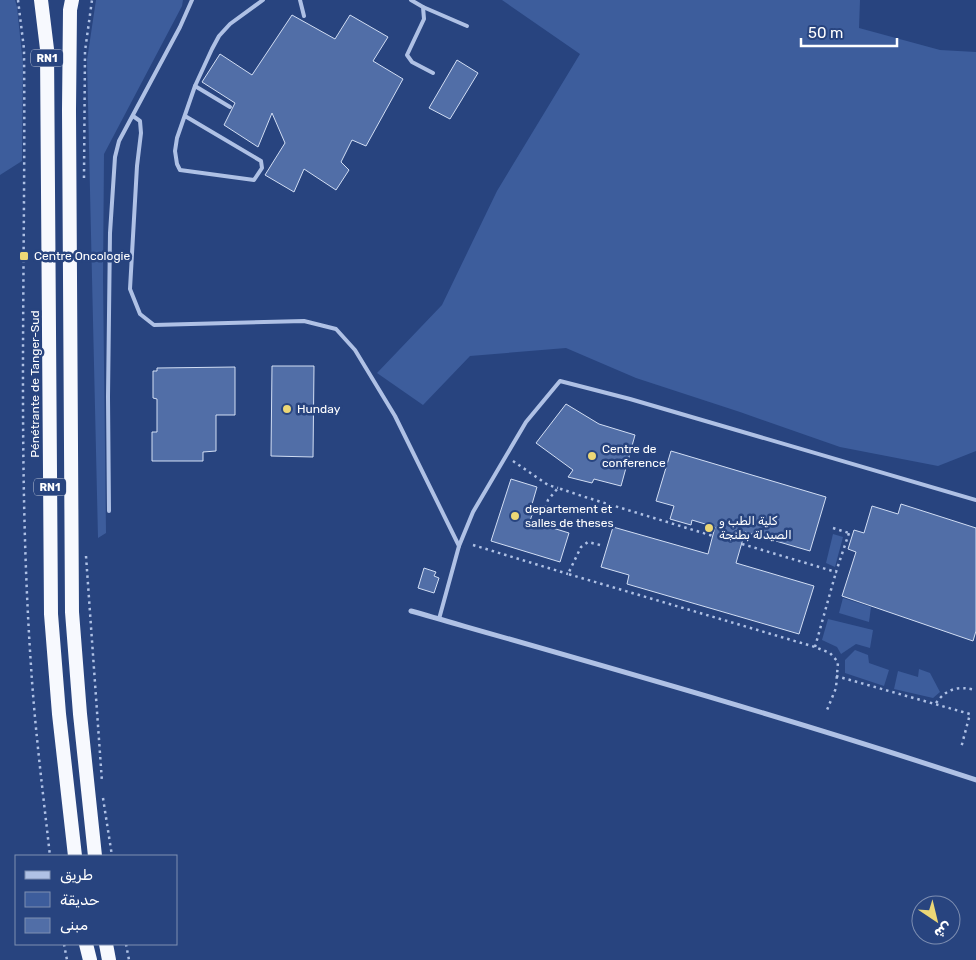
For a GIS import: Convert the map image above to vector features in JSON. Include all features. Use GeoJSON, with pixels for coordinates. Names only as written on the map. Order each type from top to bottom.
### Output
{"type":"FeatureCollection","features":[{"type":"Feature","properties":{"kind":"highway","name":"Pénétrante de Tanger-Sud"},"geometry":{"type":"LineString","coordinates":[[41,0],[48,58],[51,614],[59,714],[75,855]]}},
{"type":"Feature","properties":{"kind":"highway","name":"RN1"},"geometry":{"type":"LineString","coordinates":[[72,0],[70,10],[69,110],[72,612],[80,714],[95,855]]}},
{"type":"Feature","properties":{"kind":"highway"},"geometry":{"type":"LineString","coordinates":[[86,945],[90,960]]}},
{"type":"Feature","properties":{"kind":"highway"},"geometry":{"type":"LineString","coordinates":[[106,945],[109,960]]}},
{"type":"Feature","properties":{"kind":"street"},"geometry":{"type":"LineString","coordinates":[[411,611],[854,740],[976,780]]}},
{"type":"Feature","properties":{"kind":"lane"},"geometry":{"type":"LineString","coordinates":[[109,511],[110,234],[115,157],[119,141],[180,27],[192,0]]}},
{"type":"Feature","properties":{"kind":"lane"},"geometry":{"type":"LineString","coordinates":[[185,116],[262,161],[262,168],[254,180],[180,170],[177,164],[176,151],[177,138],[195,86],[219,36],[230,24],[263,0]]}},
{"type":"Feature","properties":{"kind":"lane"},"geometry":{"type":"LineString","coordinates":[[300,0],[304,16]]}},
{"type":"Feature","properties":{"kind":"lane"},"geometry":{"type":"LineString","coordinates":[[411,0],[467,26]]}},
{"type":"Feature","properties":{"kind":"lane"},"geometry":{"type":"LineString","coordinates":[[423,7],[424,20],[407,55],[412,62],[433,73]]}},
{"type":"Feature","properties":{"kind":"lane"},"geometry":{"type":"LineString","coordinates":[[195,86],[230,107]]}},
{"type":"Feature","properties":{"kind":"lane"},"geometry":{"type":"LineString","coordinates":[[133,116],[140,121],[141,133],[137,166],[130,290],[140,314],[154,325],[304,321],[336,329],[355,350],[395,416],[458,546]]}},
{"type":"Feature","properties":{"kind":"lane"},"geometry":{"type":"LineString","coordinates":[[439,619],[458,546],[473,512],[526,422],[560,381],[630,398],[976,500]]}},
{"type":"Feature","properties":{"kind":"path"},"geometry":{"type":"LineString","coordinates":[[18,0],[24,49],[23,459],[26,551],[31,666],[50,855]]}},
{"type":"Feature","properties":{"kind":"path"},"geometry":{"type":"LineString","coordinates":[[84,185],[85,51],[92,0]]}},
{"type":"Feature","properties":{"kind":"path"},"geometry":{"type":"LineString","coordinates":[[506,456],[548,485],[713,536]]}},
{"type":"Feature","properties":{"kind":"path"},"geometry":{"type":"LineString","coordinates":[[541,520],[548,500],[558,488]]}},
{"type":"Feature","properties":{"kind":"path"},"geometry":{"type":"LineString","coordinates":[[815,647],[836,572],[850,534],[833,528]]}},
{"type":"Feature","properties":{"kind":"path"},"geometry":{"type":"LineString","coordinates":[[568,574],[581,547],[588,542],[600,545]]}},
{"type":"Feature","properties":{"kind":"path"},"geometry":{"type":"LineString","coordinates":[[742,544],[836,572]]}},
{"type":"Feature","properties":{"kind":"path"},"geometry":{"type":"LineString","coordinates":[[473,545],[830,652],[838,662],[836,688],[827,710]]}},
{"type":"Feature","properties":{"kind":"path"},"geometry":{"type":"LineString","coordinates":[[86,553],[102,791],[112,855]]}},
{"type":"Feature","properties":{"kind":"path"},"geometry":{"type":"LineString","coordinates":[[836,676],[970,714],[961,748]]}},
{"type":"Feature","properties":{"kind":"path"},"geometry":{"type":"LineString","coordinates":[[936,703],[944,693],[957,688],[976,690]]}},
{"type":"Feature","properties":{"kind":"path"},"geometry":{"type":"LineString","coordinates":[[64,945],[66,960]]}},
{"type":"Feature","properties":{"kind":"path"},"geometry":{"type":"LineString","coordinates":[[126,945],[129,960]]}},
{"type":"Feature","properties":{"kind":"green space"},"geometry":{"type":"Polygon","coordinates":[[[0,0],[15,0],[23,64],[22,161],[0,175],[0,0]]]}},
{"type":"Feature","properties":{"kind":"green space"},"geometry":{"type":"Polygon","coordinates":[[[96,0],[183,0],[182,6],[104,154],[103,279],[106,533],[98,538],[87,60],[96,0]]]}},
{"type":"Feature","properties":{"kind":"green space"},"geometry":{"type":"Polygon","coordinates":[[[502,0],[860,0],[859,28],[940,50],[976,52],[976,451],[938,466],[840,447],[636,378],[566,348],[470,356],[423,405],[377,373],[442,305],[497,191],[580,54],[502,0]]]}},
{"type":"Feature","properties":{"kind":"green space"},"geometry":{"type":"Polygon","coordinates":[[[833,534],[843,537],[835,567],[826,563],[833,534]]]}},
{"type":"Feature","properties":{"kind":"green space"},"geometry":{"type":"Polygon","coordinates":[[[843,598],[871,607],[869,622],[839,613],[843,598]]]}},
{"type":"Feature","properties":{"kind":"green space"},"geometry":{"type":"Polygon","coordinates":[[[828,619],[873,630],[870,648],[856,644],[841,654],[837,647],[822,640],[828,619]]]}},
{"type":"Feature","properties":{"kind":"green space"},"geometry":{"type":"Polygon","coordinates":[[[855,650],[868,655],[869,663],[889,670],[884,686],[845,673],[845,660],[855,650]]]}},
{"type":"Feature","properties":{"kind":"green space"},"geometry":{"type":"Polygon","coordinates":[[[919,669],[930,673],[940,692],[933,698],[894,689],[898,671],[918,677],[919,669]]]}},
{"type":"Feature","properties":{"kind":"building"},"geometry":{"type":"Polygon","coordinates":[[[292,15],[335,39],[350,15],[388,37],[373,61],[403,79],[366,146],[352,140],[341,162],[349,170],[336,190],[304,169],[294,192],[265,175],[285,143],[272,113],[258,147],[224,125],[235,103],[202,82],[220,54],[252,75],[292,15]]]}},
{"type":"Feature","properties":{"kind":"building"},"geometry":{"type":"Polygon","coordinates":[[[457,60],[478,73],[450,119],[429,108],[457,60]]]}},
{"type":"Feature","properties":{"kind":"building"},"geometry":{"type":"Polygon","coordinates":[[[272,366],[314,366],[313,457],[271,456],[272,366]]]}},
{"type":"Feature","properties":{"kind":"building"},"geometry":{"type":"Polygon","coordinates":[[[235,367],[235,415],[216,415],[216,451],[203,452],[203,461],[152,461],[152,432],[157,432],[157,399],[153,398],[153,371],[157,371],[157,368],[235,367]]]}},
{"type":"Feature","properties":{"kind":"building","name":"Centre de conference"},"geometry":{"type":"Polygon","coordinates":[[[566,404],[599,424],[635,435],[621,486],[594,479],[592,483],[568,477],[573,470],[536,443],[566,404]]]}},
{"type":"Feature","properties":{"kind":"building"},"geometry":{"type":"Polygon","coordinates":[[[671,451],[826,497],[810,551],[745,532],[736,563],[814,586],[799,634],[627,584],[629,575],[601,567],[613,527],[708,554],[715,527],[692,520],[691,525],[670,519],[674,506],[656,501],[671,451]]]}},
{"type":"Feature","properties":{"kind":"building","name":"departement et salles de theses"},"geometry":{"type":"Polygon","coordinates":[[[511,479],[537,487],[530,511],[533,512],[530,521],[569,533],[560,562],[491,541],[511,479]]]}},
{"type":"Feature","properties":{"kind":"building"},"geometry":{"type":"Polygon","coordinates":[[[901,504],[976,528],[976,631],[973,641],[842,596],[856,552],[848,549],[854,530],[864,533],[872,506],[898,514],[901,504]]]}},
{"type":"Feature","properties":{"kind":"building"},"geometry":{"type":"Polygon","coordinates":[[[424,568],[436,572],[434,576],[439,578],[434,593],[418,588],[424,568]]]}},
{"type":"Feature","properties":{"kind":"place","name":"Centre Oncologie"},"geometry":{"type":"Point","coordinates":[24,256]}},
{"type":"Feature","properties":{"kind":"place","name":"Hunday"},"geometry":{"type":"Point","coordinates":[287,409]}},
{"type":"Feature","properties":{"kind":"place","name":"Centre de conference"},"geometry":{"type":"Point","coordinates":[592,456]}},
{"type":"Feature","properties":{"kind":"place","name":"departement et salles de theses"},"geometry":{"type":"Point","coordinates":[515,516]}},
{"type":"Feature","properties":{"kind":"place","name":"كلية الطب و الصيدلة بطنجة"},"geometry":{"type":"Point","coordinates":[709,528]}}]}
